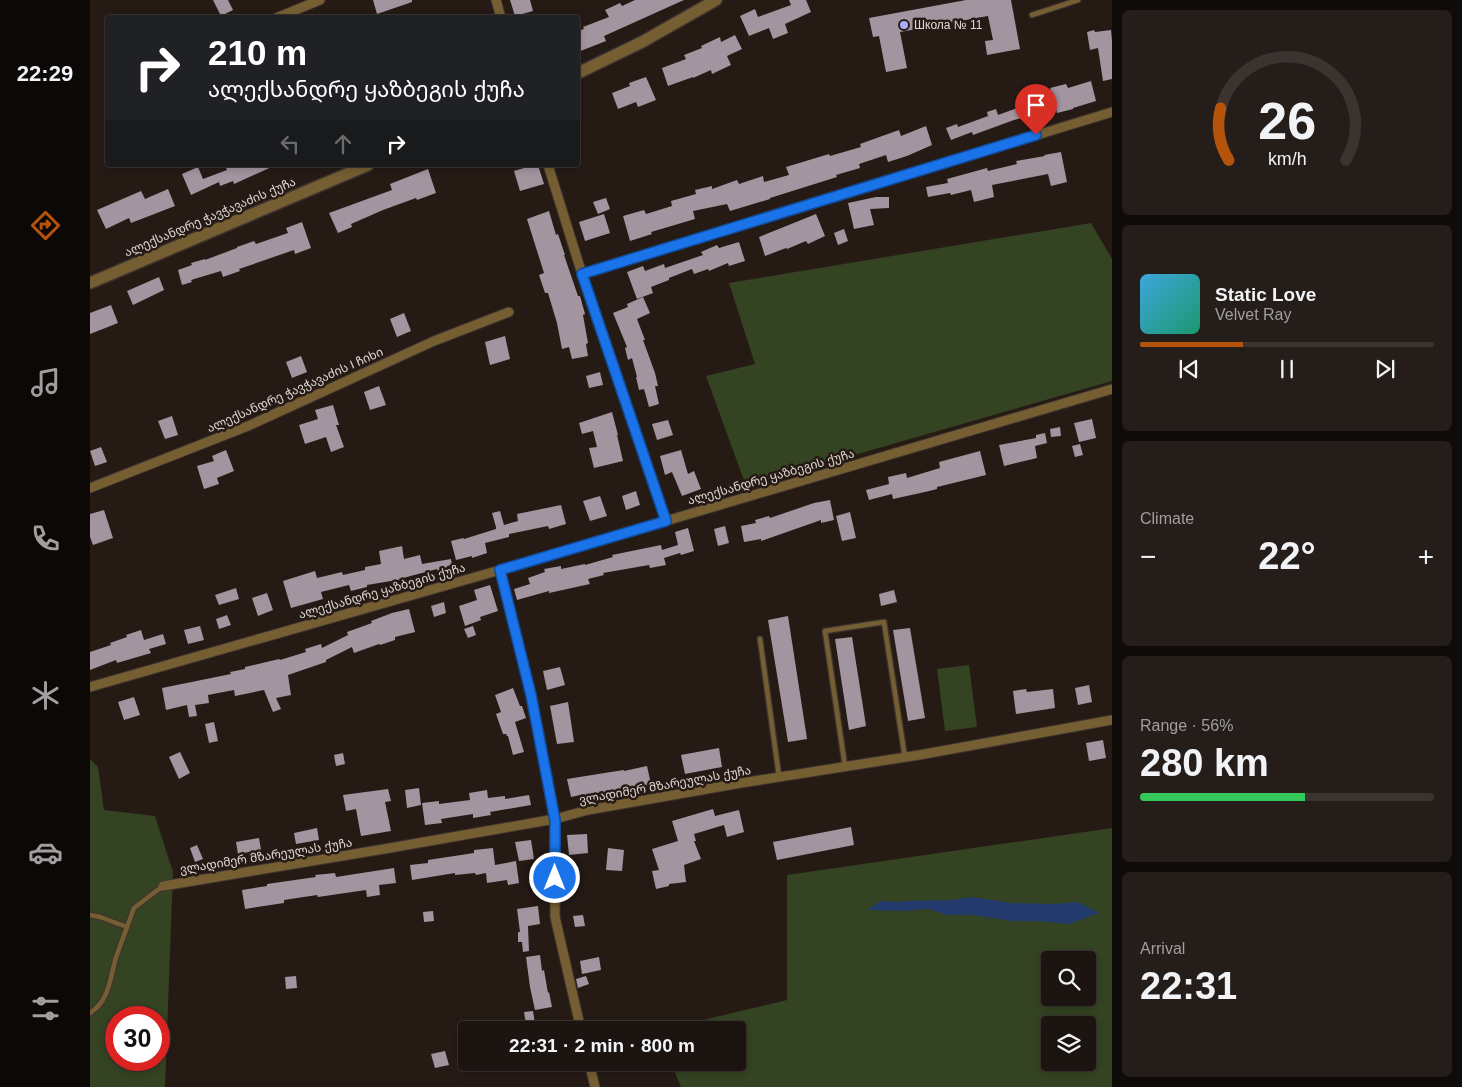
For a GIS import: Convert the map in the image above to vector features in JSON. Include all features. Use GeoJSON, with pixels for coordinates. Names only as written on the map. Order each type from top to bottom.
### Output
{"type":"FeatureCollection","features":[{"type":"Feature","properties":{"kind":"street"},"geometry":{"type":"LineString","coordinates":[[283,15],[320,0]]}},
{"type":"Feature","properties":{"kind":"street"},"geometry":{"type":"LineString","coordinates":[[496,0],[501,15]]}},
{"type":"Feature","properties":{"kind":"street"},"geometry":{"type":"LineString","coordinates":[[580,73],[642,42],[716,0]]}},
{"type":"Feature","properties":{"kind":"street"},"geometry":{"type":"LineString","coordinates":[[582,274],[1112,112]]}},
{"type":"Feature","properties":{"kind":"street","name":"ალექსანდრე ჭავჭავაძის ქუჩა"},"geometry":{"type":"LineString","coordinates":[[90,283],[363,167]]}},
{"type":"Feature","properties":{"kind":"street"},"geometry":{"type":"LineString","coordinates":[[549,167],[582,274],[666,521]]}},
{"type":"Feature","properties":{"kind":"street","name":"ალექსანდრე ჭავჭავაძის I ჩიხი"},"geometry":{"type":"LineString","coordinates":[[90,488],[248,426],[434,341],[509,312]]}},
{"type":"Feature","properties":{"kind":"street","name":"ალექსანდრე ყაზბეგის ქუჩა"},"geometry":{"type":"LineString","coordinates":[[90,687],[500,570],[1112,389]]}},
{"type":"Feature","properties":{"kind":"street"},"geometry":{"type":"LineString","coordinates":[[500,570],[531,695],[555,820],[555,917],[579,1021]]}},
{"type":"Feature","properties":{"kind":"street","name":"ვლადიმერ მზარეულას ქუჩა"},"geometry":{"type":"LineString","coordinates":[[163,886],[555,820],[588,810],[779,777],[905,758],[1112,720]]}},
{"type":"Feature","properties":{"kind":"street"},"geometry":{"type":"LineString","coordinates":[[591,1071],[595,1087]]}},
{"type":"Feature","properties":{"kind":"lane"},"geometry":{"type":"LineString","coordinates":[[1032,14],[1078,0]]}},
{"type":"Feature","properties":{"kind":"lane"},"geometry":{"type":"LineString","coordinates":[[845,767],[825,631],[874,623],[884,622],[905,758]]}},
{"type":"Feature","properties":{"kind":"lane"},"geometry":{"type":"LineString","coordinates":[[760,639],[779,777]]}},
{"type":"Feature","properties":{"kind":"lane"},"geometry":{"type":"LineString","coordinates":[[90,1013],[98,1008],[107,994],[116,960],[134,908],[163,886]]}},
{"type":"Feature","properties":{"kind":"lane"},"geometry":{"type":"LineString","coordinates":[[90,915],[127,927]]}},
{"type":"Feature","properties":{"kind":"green space"},"geometry":{"type":"Polygon","coordinates":[[[1091,223],[1112,259],[1112,381],[746,486],[706,376],[755,364],[729,283],[1091,223]]]}},
{"type":"Feature","properties":{"kind":"green space"},"geometry":{"type":"Polygon","coordinates":[[[969,665],[977,727],[945,731],[937,669],[969,665]]]}},
{"type":"Feature","properties":{"kind":"green space"},"geometry":{"type":"Polygon","coordinates":[[[90,759],[98,767],[104,810],[155,816],[173,872],[168,1006],[105,1006],[105,1071],[166,1071],[165,1087],[90,1087],[90,759]]]}},
{"type":"Feature","properties":{"kind":"green space"},"geometry":{"type":"Polygon","coordinates":[[[1112,828],[1112,1087],[681,1087],[674,1071],[746,1071],[746,1021],[699,1021],[787,1000],[787,875],[1112,828]]]}},
{"type":"Feature","properties":{"kind":"water"},"geometry":{"type":"Polygon","coordinates":[[[973,897],[1011,903],[1053,904],[1078,902],[1099,913],[1069,924],[1010,921],[973,915],[946,915],[929,909],[903,911],[867,910],[881,901],[951,900],[973,897]]]}},
{"type":"Feature","properties":{"kind":"building"},"geometry":{"type":"Polygon","coordinates":[[[213,0],[228,0],[233,10],[220,15],[213,0]]]}},
{"type":"Feature","properties":{"kind":"building"},"geometry":{"type":"Polygon","coordinates":[[[373,0],[412,0],[412,2],[377,14],[373,0]]]}},
{"type":"Feature","properties":{"kind":"building"},"geometry":{"type":"Polygon","coordinates":[[[510,0],[530,0],[533,11],[515,15],[510,0]]]}},
{"type":"Feature","properties":{"kind":"building"},"geometry":{"type":"Polygon","coordinates":[[[635,0],[684,0],[604,36],[606,41],[580,51],[580,30],[584,29],[583,27],[609,17],[605,10],[620,3],[622,6],[635,0]]]}},
{"type":"Feature","properties":{"kind":"building"},"geometry":{"type":"Polygon","coordinates":[[[789,0],[806,0],[811,12],[785,24],[788,33],[773,39],[769,28],[749,36],[740,16],[755,9],[758,17],[791,5],[789,0]]]}},
{"type":"Feature","properties":{"kind":"building","name":"Школа № 11"},"geometry":{"type":"Polygon","coordinates":[[[966,0],[1011,0],[1020,49],[987,55],[985,41],[993,40],[988,16],[900,32],[907,68],[886,72],[879,36],[873,37],[869,18],[966,0]]]}},
{"type":"Feature","properties":{"kind":"building"},"geometry":{"type":"Polygon","coordinates":[[[1094,30],[1095,32],[1111,30],[1112,79],[1103,81],[1098,48],[1090,50],[1087,32],[1094,30]]]}},
{"type":"Feature","properties":{"kind":"building"},"geometry":{"type":"Polygon","coordinates":[[[735,35],[742,49],[727,56],[731,65],[712,74],[711,70],[668,86],[662,68],[686,59],[684,55],[702,48],[701,46],[720,37],[721,42],[735,35]]]}},
{"type":"Feature","properties":{"kind":"building"},"geometry":{"type":"Polygon","coordinates":[[[646,77],[656,100],[638,107],[636,102],[618,109],[612,93],[630,86],[629,83],[646,77]]]}},
{"type":"Feature","properties":{"kind":"building"},"geometry":{"type":"Polygon","coordinates":[[[1091,81],[1096,101],[1073,109],[1057,113],[1056,109],[1014,120],[973,135],[972,132],[951,140],[946,128],[957,124],[958,127],[988,116],[987,112],[996,109],[998,115],[1053,98],[1050,88],[1066,84],[1068,88],[1091,81]]]}},
{"type":"Feature","properties":{"kind":"building"},"geometry":{"type":"Polygon","coordinates":[[[926,126],[932,145],[907,156],[888,162],[886,155],[859,164],[860,168],[836,175],[837,177],[730,211],[727,204],[693,211],[695,219],[651,232],[652,234],[630,241],[623,216],[644,210],[646,214],[672,206],[671,201],[696,194],[695,190],[712,186],[712,189],[737,180],[739,184],[763,176],[764,182],[789,175],[786,167],[861,147],[860,144],[899,130],[901,136],[926,126]]]}},
{"type":"Feature","properties":{"kind":"building"},"geometry":{"type":"Polygon","coordinates":[[[1061,152],[1067,182],[1051,186],[1048,174],[992,185],[994,197],[974,202],[971,190],[951,195],[950,193],[928,197],[926,187],[948,183],[947,179],[987,168],[988,171],[1017,164],[1016,161],[1061,152]]]}},
{"type":"Feature","properties":{"kind":"building"},"geometry":{"type":"Polygon","coordinates":[[[198,167],[203,179],[227,170],[226,167],[272,167],[234,184],[233,181],[220,186],[219,182],[191,195],[182,174],[198,167]]]}},
{"type":"Feature","properties":{"kind":"building"},"geometry":{"type":"Polygon","coordinates":[[[527,167],[539,167],[544,184],[520,191],[514,171],[527,167]]]}},
{"type":"Feature","properties":{"kind":"building"},"geometry":{"type":"Polygon","coordinates":[[[428,169],[436,193],[383,210],[351,224],[352,227],[338,233],[329,213],[392,190],[390,184],[428,169]]]}},
{"type":"Feature","properties":{"kind":"building"},"geometry":{"type":"Polygon","coordinates":[[[168,189],[175,206],[131,223],[129,218],[106,229],[97,210],[141,191],[145,199],[168,189]]]}},
{"type":"Feature","properties":{"kind":"building"},"geometry":{"type":"Polygon","coordinates":[[[876,197],[889,197],[889,208],[870,209],[874,225],[854,229],[848,203],[876,197]]]}},
{"type":"Feature","properties":{"kind":"building"},"geometry":{"type":"Polygon","coordinates":[[[606,198],[610,209],[598,214],[593,202],[606,198]]]}},
{"type":"Feature","properties":{"kind":"building"},"geometry":{"type":"Polygon","coordinates":[[[549,211],[585,314],[583,315],[588,343],[586,344],[588,356],[572,359],[569,347],[562,349],[548,293],[545,293],[539,275],[544,273],[527,219],[549,211]]]}},
{"type":"Feature","properties":{"kind":"building"},"geometry":{"type":"Polygon","coordinates":[[[604,214],[610,233],[585,241],[579,222],[604,214]]]}},
{"type":"Feature","properties":{"kind":"building"},"geometry":{"type":"Polygon","coordinates":[[[816,214],[825,236],[808,244],[806,241],[765,256],[759,237],[816,214]]]}},
{"type":"Feature","properties":{"kind":"building"},"geometry":{"type":"Polygon","coordinates":[[[302,222],[311,248],[295,254],[294,250],[239,269],[240,271],[223,277],[221,271],[191,280],[192,282],[182,285],[178,270],[192,265],[191,263],[205,260],[254,241],[256,244],[288,233],[286,228],[302,222]]]}},
{"type":"Feature","properties":{"kind":"building"},"geometry":{"type":"Polygon","coordinates":[[[844,229],[848,241],[838,245],[834,233],[844,229]]]}},
{"type":"Feature","properties":{"kind":"building"},"geometry":{"type":"Polygon","coordinates":[[[739,242],[745,261],[729,266],[728,263],[709,271],[708,269],[694,274],[692,269],[651,287],[653,293],[637,299],[627,272],[643,266],[645,271],[664,264],[665,268],[703,255],[701,252],[717,245],[719,248],[739,242]]]}},
{"type":"Feature","properties":{"kind":"building"},"geometry":{"type":"Polygon","coordinates":[[[159,277],[164,290],[133,305],[127,291],[159,277]]]}},
{"type":"Feature","properties":{"kind":"building"},"geometry":{"type":"Polygon","coordinates":[[[643,297],[650,313],[637,319],[655,373],[658,386],[655,386],[659,404],[649,407],[644,389],[639,390],[632,358],[628,360],[625,348],[627,347],[613,313],[628,307],[627,304],[643,297]]]}},
{"type":"Feature","properties":{"kind":"building"},"geometry":{"type":"Polygon","coordinates":[[[111,305],[118,323],[90,334],[90,313],[111,305]]]}},
{"type":"Feature","properties":{"kind":"building"},"geometry":{"type":"Polygon","coordinates":[[[404,313],[411,331],[397,337],[390,319],[404,313]]]}},
{"type":"Feature","properties":{"kind":"building"},"geometry":{"type":"Polygon","coordinates":[[[505,336],[510,359],[490,365],[485,342],[505,336]]]}},
{"type":"Feature","properties":{"kind":"building"},"geometry":{"type":"Polygon","coordinates":[[[301,356],[307,372],[292,378],[286,362],[301,356]]]}},
{"type":"Feature","properties":{"kind":"building"},"geometry":{"type":"Polygon","coordinates":[[[600,372],[603,385],[589,388],[586,376],[600,372]]]}},
{"type":"Feature","properties":{"kind":"building"},"geometry":{"type":"Polygon","coordinates":[[[379,386],[386,405],[370,410],[364,392],[379,386]]]}},
{"type":"Feature","properties":{"kind":"building"},"geometry":{"type":"Polygon","coordinates":[[[333,405],[339,425],[336,425],[344,447],[331,452],[326,437],[305,444],[299,425],[318,419],[315,410],[333,405]]]}},
{"type":"Feature","properties":{"kind":"building"},"geometry":{"type":"Polygon","coordinates":[[[612,412],[623,461],[594,468],[589,448],[597,447],[593,431],[582,434],[579,423],[612,412]]]}},
{"type":"Feature","properties":{"kind":"building"},"geometry":{"type":"Polygon","coordinates":[[[172,416],[178,435],[165,439],[158,421],[172,416]]]}},
{"type":"Feature","properties":{"kind":"building"},"geometry":{"type":"Polygon","coordinates":[[[1092,419],[1096,438],[1079,442],[1074,423],[1092,419]]]}},
{"type":"Feature","properties":{"kind":"building"},"geometry":{"type":"Polygon","coordinates":[[[668,420],[673,435],[657,440],[652,424],[668,420]]]}},
{"type":"Feature","properties":{"kind":"building"},"geometry":{"type":"Polygon","coordinates":[[[1060,427],[1061,436],[1051,437],[1050,429],[1060,427]]]}},
{"type":"Feature","properties":{"kind":"building"},"geometry":{"type":"Polygon","coordinates":[[[1045,433],[1047,443],[1035,446],[1037,458],[1004,466],[999,445],[1036,438],[1036,435],[1045,433]]]}},
{"type":"Feature","properties":{"kind":"building"},"geometry":{"type":"Polygon","coordinates":[[[1080,444],[1083,455],[1075,457],[1072,446],[1080,444]]]}},
{"type":"Feature","properties":{"kind":"building"},"geometry":{"type":"Polygon","coordinates":[[[101,447],[107,462],[95,466],[90,451],[101,447]]]}},
{"type":"Feature","properties":{"kind":"building"},"geometry":{"type":"Polygon","coordinates":[[[226,450],[234,471],[217,478],[219,484],[204,489],[197,466],[214,461],[212,456],[226,450]]]}},
{"type":"Feature","properties":{"kind":"building"},"geometry":{"type":"Polygon","coordinates":[[[681,450],[688,474],[694,471],[701,489],[682,496],[672,472],[665,475],[660,456],[681,450]]]}},
{"type":"Feature","properties":{"kind":"building"},"geometry":{"type":"Polygon","coordinates":[[[980,451],[986,475],[893,499],[892,494],[869,500],[866,490],[889,484],[888,477],[906,473],[907,478],[940,468],[939,462],[980,451]]]}},
{"type":"Feature","properties":{"kind":"building"},"geometry":{"type":"Polygon","coordinates":[[[636,491],[640,505],[626,510],[622,496],[636,491]]]}},
{"type":"Feature","properties":{"kind":"building"},"geometry":{"type":"Polygon","coordinates":[[[600,496],[607,516],[590,521],[583,501],[600,496]]]}},
{"type":"Feature","properties":{"kind":"building"},"geometry":{"type":"Polygon","coordinates":[[[830,500],[834,520],[821,523],[821,520],[761,541],[761,539],[744,542],[741,526],[756,523],[755,520],[769,516],[770,518],[814,503],[830,500]]]}},
{"type":"Feature","properties":{"kind":"building"},"geometry":{"type":"Polygon","coordinates":[[[561,505],[566,524],[549,529],[548,526],[509,534],[509,537],[485,543],[487,553],[472,558],[472,556],[456,560],[451,541],[496,529],[492,513],[500,511],[504,525],[518,521],[517,514],[561,505]]]}},
{"type":"Feature","properties":{"kind":"building"},"geometry":{"type":"Polygon","coordinates":[[[104,510],[113,538],[93,545],[90,537],[90,514],[104,510]]]}},
{"type":"Feature","properties":{"kind":"building"},"geometry":{"type":"Polygon","coordinates":[[[850,512],[856,538],[842,541],[836,516],[850,512]]]}},
{"type":"Feature","properties":{"kind":"building"},"geometry":{"type":"Polygon","coordinates":[[[725,526],[729,543],[718,546],[714,529],[725,526]]]}},
{"type":"Feature","properties":{"kind":"building"},"geometry":{"type":"Polygon","coordinates":[[[688,528],[694,551],[664,558],[666,565],[650,568],[649,565],[603,573],[604,575],[588,579],[590,584],[549,593],[549,591],[517,600],[514,589],[530,584],[528,578],[545,572],[544,569],[561,566],[561,569],[585,565],[613,557],[612,555],[661,545],[662,550],[678,545],[675,532],[688,528]]]}},
{"type":"Feature","properties":{"kind":"building"},"geometry":{"type":"Polygon","coordinates":[[[402,546],[404,559],[420,555],[422,564],[451,559],[452,565],[447,566],[447,570],[438,572],[437,569],[403,579],[367,585],[367,587],[351,591],[349,585],[321,592],[323,599],[291,608],[283,581],[315,571],[317,578],[342,572],[343,575],[365,570],[365,567],[381,564],[379,551],[402,546]]]}},
{"type":"Feature","properties":{"kind":"building"},"geometry":{"type":"Polygon","coordinates":[[[490,585],[498,611],[480,617],[481,620],[465,626],[459,606],[477,600],[474,590],[490,585]]]}},
{"type":"Feature","properties":{"kind":"building"},"geometry":{"type":"Polygon","coordinates":[[[236,588],[239,599],[219,605],[215,595],[236,588]]]}},
{"type":"Feature","properties":{"kind":"building"},"geometry":{"type":"Polygon","coordinates":[[[894,590],[897,602],[881,606],[879,594],[894,590]]]}},
{"type":"Feature","properties":{"kind":"building"},"geometry":{"type":"Polygon","coordinates":[[[267,593],[273,610],[258,616],[252,598],[267,593]]]}},
{"type":"Feature","properties":{"kind":"building"},"geometry":{"type":"Polygon","coordinates":[[[444,602],[446,613],[434,617],[431,606],[444,602]]]}},
{"type":"Feature","properties":{"kind":"building"},"geometry":{"type":"Polygon","coordinates":[[[409,609],[415,632],[395,637],[395,640],[354,653],[352,647],[326,660],[326,662],[288,675],[291,695],[276,698],[281,709],[273,712],[264,690],[235,696],[234,690],[208,695],[209,703],[195,705],[197,716],[189,717],[187,705],[166,710],[162,688],[231,674],[230,672],[245,669],[245,667],[280,660],[306,652],[305,649],[321,644],[322,648],[348,635],[347,632],[372,623],[371,621],[409,609]]]}},
{"type":"Feature","properties":{"kind":"building"},"geometry":{"type":"Polygon","coordinates":[[[227,615],[231,625],[219,629],[216,619],[227,615]]]}},
{"type":"Feature","properties":{"kind":"building"},"geometry":{"type":"Polygon","coordinates":[[[788,616],[807,739],[788,742],[768,620],[788,616]]]}},
{"type":"Feature","properties":{"kind":"building"},"geometry":{"type":"Polygon","coordinates":[[[200,626],[204,640],[188,644],[184,630],[200,626]]]}},
{"type":"Feature","properties":{"kind":"building"},"geometry":{"type":"Polygon","coordinates":[[[473,626],[476,635],[468,638],[464,629],[473,626]]]}},
{"type":"Feature","properties":{"kind":"building"},"geometry":{"type":"Polygon","coordinates":[[[910,628],[925,718],[908,721],[893,630],[910,628]]]}},
{"type":"Feature","properties":{"kind":"building"},"geometry":{"type":"Polygon","coordinates":[[[141,630],[144,640],[163,634],[166,644],[149,649],[151,653],[117,663],[116,660],[90,670],[90,652],[111,645],[110,643],[141,630]]]}},
{"type":"Feature","properties":{"kind":"building"},"geometry":{"type":"Polygon","coordinates":[[[852,637],[866,726],[849,730],[835,639],[852,637]]]}},
{"type":"Feature","properties":{"kind":"building"},"geometry":{"type":"Polygon","coordinates":[[[560,667],[565,685],[547,690],[543,671],[560,667]]]}},
{"type":"Feature","properties":{"kind":"building"},"geometry":{"type":"Polygon","coordinates":[[[1089,685],[1092,702],[1078,705],[1075,688],[1089,685]]]}},
{"type":"Feature","properties":{"kind":"building"},"geometry":{"type":"Polygon","coordinates":[[[513,688],[526,718],[515,722],[524,752],[513,755],[508,736],[503,734],[496,714],[501,712],[495,695],[513,688]]]}},
{"type":"Feature","properties":{"kind":"building"},"geometry":{"type":"Polygon","coordinates":[[[1026,689],[1027,692],[1053,689],[1055,708],[1016,714],[1013,691],[1026,689]]]}},
{"type":"Feature","properties":{"kind":"building"},"geometry":{"type":"Polygon","coordinates":[[[134,697],[140,715],[124,720],[118,702],[134,697]]]}},
{"type":"Feature","properties":{"kind":"building"},"geometry":{"type":"Polygon","coordinates":[[[568,702],[574,742],[557,744],[550,706],[568,702]]]}},
{"type":"Feature","properties":{"kind":"building"},"geometry":{"type":"Polygon","coordinates":[[[214,722],[218,741],[209,743],[205,724],[214,722]]]}},
{"type":"Feature","properties":{"kind":"building"},"geometry":{"type":"Polygon","coordinates":[[[1103,740],[1106,758],[1089,761],[1086,743],[1103,740]]]}},
{"type":"Feature","properties":{"kind":"building"},"geometry":{"type":"Polygon","coordinates":[[[719,748],[722,767],[685,774],[681,755],[719,748]]]}},
{"type":"Feature","properties":{"kind":"building"},"geometry":{"type":"Polygon","coordinates":[[[180,752],[190,773],[179,779],[169,757],[180,752]]]}},
{"type":"Feature","properties":{"kind":"building"},"geometry":{"type":"Polygon","coordinates":[[[343,753],[345,764],[336,766],[334,755],[343,753]]]}},
{"type":"Feature","properties":{"kind":"building"},"geometry":{"type":"Polygon","coordinates":[[[647,766],[651,784],[571,797],[567,779],[647,766]]]}},
{"type":"Feature","properties":{"kind":"building"},"geometry":{"type":"Polygon","coordinates":[[[419,788],[421,805],[407,808],[405,790],[419,788]]]}},
{"type":"Feature","properties":{"kind":"building"},"geometry":{"type":"Polygon","coordinates":[[[388,789],[391,801],[385,802],[391,831],[361,836],[356,809],[346,811],[343,795],[388,789]]]}},
{"type":"Feature","properties":{"kind":"building"},"geometry":{"type":"Polygon","coordinates":[[[487,790],[488,798],[505,796],[505,799],[529,795],[531,805],[490,812],[491,815],[473,818],[473,814],[441,819],[442,823],[425,825],[422,803],[439,801],[439,804],[470,800],[469,793],[487,790]]]}},
{"type":"Feature","properties":{"kind":"building"},"geometry":{"type":"Polygon","coordinates":[[[713,809],[715,816],[739,810],[744,832],[727,837],[724,825],[694,834],[696,841],[694,841],[701,859],[684,865],[686,882],[669,884],[669,886],[656,889],[652,871],[659,870],[652,849],[678,841],[672,821],[713,809]]]}},
{"type":"Feature","properties":{"kind":"building"},"geometry":{"type":"Polygon","coordinates":[[[851,827],[854,845],[777,860],[773,842],[851,827]]]}},
{"type":"Feature","properties":{"kind":"building"},"geometry":{"type":"Polygon","coordinates":[[[317,828],[319,840],[296,844],[294,833],[317,828]]]}},
{"type":"Feature","properties":{"kind":"building"},"geometry":{"type":"Polygon","coordinates":[[[587,834],[588,853],[569,855],[567,835],[587,834]]]}},
{"type":"Feature","properties":{"kind":"building"},"geometry":{"type":"Polygon","coordinates":[[[259,838],[261,850],[238,854],[236,842],[259,838]]]}},
{"type":"Feature","properties":{"kind":"building"},"geometry":{"type":"Polygon","coordinates":[[[531,840],[534,859],[519,861],[515,842],[531,840]]]}},
{"type":"Feature","properties":{"kind":"building"},"geometry":{"type":"Polygon","coordinates":[[[197,845],[203,859],[195,862],[190,848],[197,845]]]}},
{"type":"Feature","properties":{"kind":"building"},"geometry":{"type":"Polygon","coordinates":[[[493,848],[495,865],[516,861],[519,883],[508,885],[507,880],[487,883],[486,873],[455,875],[455,873],[412,880],[410,865],[428,863],[428,860],[474,853],[474,850],[493,848]]]}},
{"type":"Feature","properties":{"kind":"building"},"geometry":{"type":"Polygon","coordinates":[[[608,848],[624,850],[622,871],[606,870],[608,848]]]}},
{"type":"Feature","properties":{"kind":"building"},"geometry":{"type":"Polygon","coordinates":[[[394,868],[396,883],[379,885],[380,895],[367,897],[366,890],[318,897],[317,895],[284,900],[284,903],[245,909],[242,890],[267,886],[267,884],[316,877],[315,875],[335,873],[336,877],[394,868]]]}},
{"type":"Feature","properties":{"kind":"building"},"geometry":{"type":"Polygon","coordinates":[[[538,906],[540,924],[528,926],[529,951],[523,952],[522,942],[518,942],[518,932],[520,932],[517,909],[538,906]]]}},
{"type":"Feature","properties":{"kind":"building"},"geometry":{"type":"Polygon","coordinates":[[[433,911],[434,921],[424,922],[423,912],[433,911]]]}},
{"type":"Feature","properties":{"kind":"building"},"geometry":{"type":"Polygon","coordinates":[[[583,915],[585,926],[575,927],[573,916],[583,915]]]}},
{"type":"Feature","properties":{"kind":"building"},"geometry":{"type":"Polygon","coordinates":[[[540,955],[542,971],[544,970],[552,1007],[535,1010],[526,957],[540,955]]]}},
{"type":"Feature","properties":{"kind":"building"},"geometry":{"type":"Polygon","coordinates":[[[599,957],[601,970],[582,974],[580,961],[599,957]]]}},
{"type":"Feature","properties":{"kind":"building"},"geometry":{"type":"Polygon","coordinates":[[[296,976],[297,988],[286,989],[285,977],[296,976]]]}},
{"type":"Feature","properties":{"kind":"building"},"geometry":{"type":"Polygon","coordinates":[[[586,976],[589,984],[578,988],[576,979],[586,976]]]}},
{"type":"Feature","properties":{"kind":"building"},"geometry":{"type":"Polygon","coordinates":[[[533,1011],[535,1021],[526,1021],[524,1012],[533,1011]]]}},
{"type":"Feature","properties":{"kind":"building"},"geometry":{"type":"Polygon","coordinates":[[[445,1051],[449,1065],[435,1068],[431,1054],[445,1051]]]}},
{"type":"Feature","properties":{"kind":"place","name":"Школа № 11"},"geometry":{"type":"Point","coordinates":[904,25]}},
{"type":"Feature","properties":{"kind":"route"},"geometry":{"type":"LineString","coordinates":[[555,878],[555,820],[531,695],[500,570],[666,521],[582,274],[1036,135]]}}]}
